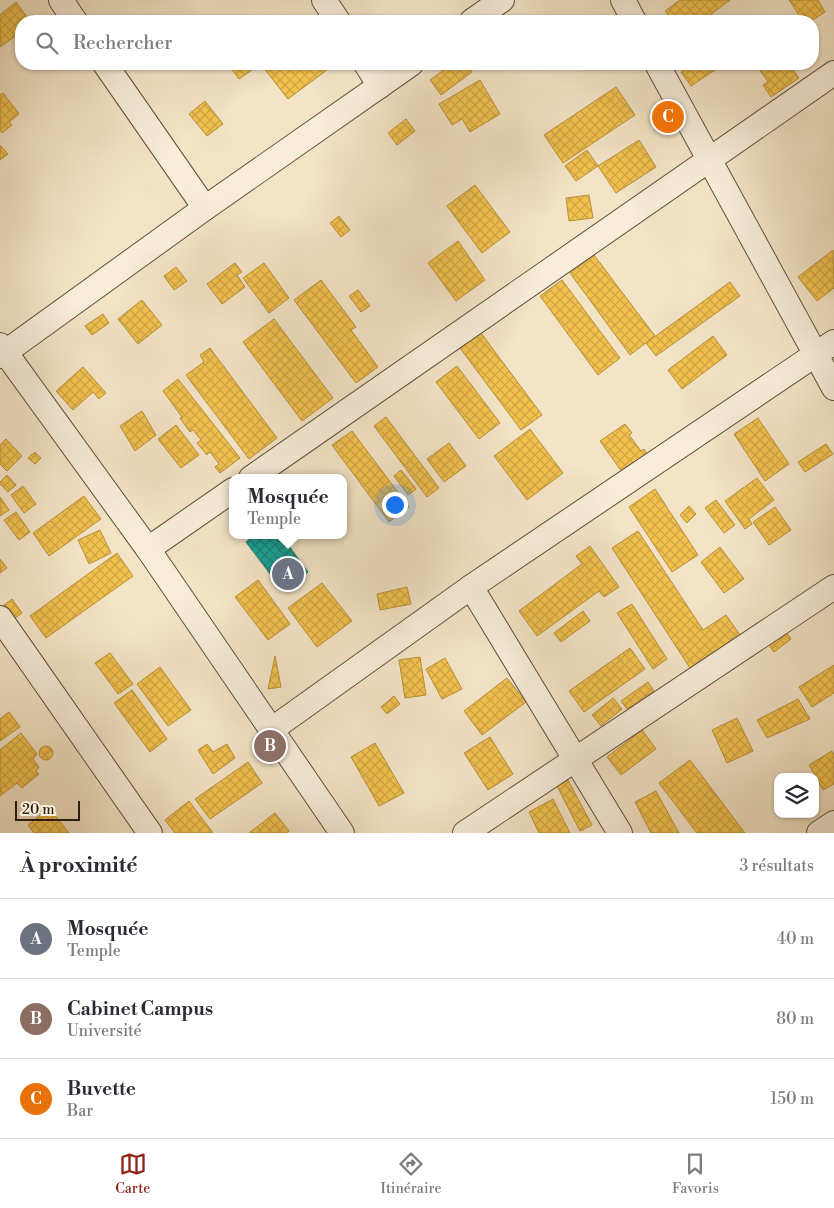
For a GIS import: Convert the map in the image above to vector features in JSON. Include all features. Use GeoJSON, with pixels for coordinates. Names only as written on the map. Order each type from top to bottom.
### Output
{"type":"FeatureCollection","features":[{"type":"Feature","properties":{"kind":"street"},"geometry":{"type":"LineString","coordinates":[[60,0],[71,15]]}},
{"type":"Feature","properties":{"kind":"street"},"geometry":{"type":"LineString","coordinates":[[324,0],[334,15]]}},
{"type":"Feature","properties":{"kind":"street"},"geometry":{"type":"LineString","coordinates":[[481,15],[502,0]]}},
{"type":"Feature","properties":{"kind":"street"},"geometry":{"type":"LineString","coordinates":[[623,0],[631,15]]}},
{"type":"Feature","properties":{"kind":"street"},"geometry":{"type":"LineString","coordinates":[[109,70],[205,208]]}},
{"type":"Feature","properties":{"kind":"street"},"geometry":{"type":"LineString","coordinates":[[370,70],[380,86]]}},
{"type":"Feature","properties":{"kind":"street"},"geometry":{"type":"LineString","coordinates":[[342,833],[148,550],[2,351],[403,70]]}},
{"type":"Feature","properties":{"kind":"street"},"geometry":{"type":"LineString","coordinates":[[661,70],[710,159],[825,348],[834,388]]}},
{"type":"Feature","properties":{"kind":"street"},"geometry":{"type":"LineString","coordinates":[[257,474],[834,73]]}},
{"type":"Feature","properties":{"kind":"street"},"geometry":{"type":"LineString","coordinates":[[271,730],[471,587],[825,348]]}},
{"type":"Feature","properties":{"kind":"street"},"geometry":{"type":"LineString","coordinates":[[148,550],[229,493]]}},
{"type":"Feature","properties":{"kind":"street"},"geometry":{"type":"LineString","coordinates":[[471,587],[620,833]]}},
{"type":"Feature","properties":{"kind":"street"},"geometry":{"type":"LineString","coordinates":[[465,833],[834,587]]}},
{"type":"Feature","properties":{"kind":"street"},"geometry":{"type":"LineString","coordinates":[[0,618],[150,833]]}},
{"type":"Feature","properties":{"kind":"street"},"geometry":{"type":"LineString","coordinates":[[819,833],[834,823]]}},
{"type":"Feature","properties":{"kind":"building: Logements"},"geometry":{"type":"Polygon","coordinates":[[[680,0],[730,0],[710,15],[668,15],[665,11],[680,0]]]}},
{"type":"Feature","properties":{"kind":"building: Logements"},"geometry":{"type":"Polygon","coordinates":[[[789,0],[818,0],[825,12],[819,16],[799,15],[789,0]]]}},
{"type":"Feature","properties":{"kind":"building: Logements"},"geometry":{"type":"Polygon","coordinates":[[[16,2],[26,15],[15,15],[15,36],[0,47],[0,15],[16,2]]]}},
{"type":"Feature","properties":{"kind":"building: Logements"},"geometry":{"type":"Polygon","coordinates":[[[232,70],[252,70],[239,79],[232,70]]]}},
{"type":"Feature","properties":{"kind":"building: Logements"},"geometry":{"type":"Polygon","coordinates":[[[265,70],[327,70],[288,99],[265,70]]]}},
{"type":"Feature","properties":{"kind":"building: Logements"},"geometry":{"type":"Polygon","coordinates":[[[444,70],[470,70],[472,72],[441,95],[430,80],[444,70]]]}},
{"type":"Feature","properties":{"kind":"building: Logements"},"geometry":{"type":"Polygon","coordinates":[[[684,70],[715,70],[691,86],[681,72],[684,70]]]}},
{"type":"Feature","properties":{"kind":"building: Logements"},"geometry":{"type":"Polygon","coordinates":[[[760,70],[793,70],[799,78],[771,97],[763,85],[768,82],[760,70]]]}},
{"type":"Feature","properties":{"kind":"building: Logements"},"geometry":{"type":"Polygon","coordinates":[[[480,80],[500,114],[470,132],[462,119],[452,125],[439,104],[480,80]]]}},
{"type":"Feature","properties":{"kind":"building: Logements"},"geometry":{"type":"Polygon","coordinates":[[[616,87],[635,115],[563,163],[544,135],[616,87]]]}},
{"type":"Feature","properties":{"kind":"building: Logements"},"geometry":{"type":"Polygon","coordinates":[[[3,93],[19,114],[9,122],[12,125],[2,133],[0,130],[0,95],[3,93]]]}},
{"type":"Feature","properties":{"kind":"building: Logements"},"geometry":{"type":"Polygon","coordinates":[[[205,101],[223,124],[207,136],[189,114],[205,101]]]}},
{"type":"Feature","properties":{"kind":"building: Logements"},"geometry":{"type":"Polygon","coordinates":[[[406,119],[415,131],[397,145],[388,133],[406,119]]]}},
{"type":"Feature","properties":{"kind":"building: Logements"},"geometry":{"type":"Polygon","coordinates":[[[639,140],[656,167],[616,193],[598,166],[639,140]]]}},
{"type":"Feature","properties":{"kind":"building: Logements"},"geometry":{"type":"Polygon","coordinates":[[[0,145],[8,154],[0,160],[0,145]]]}},
{"type":"Feature","properties":{"kind":"building: Logements"},"geometry":{"type":"Polygon","coordinates":[[[587,150],[598,166],[576,181],[565,166],[587,150]]]}},
{"type":"Feature","properties":{"kind":"building: Logements"},"geometry":{"type":"Polygon","coordinates":[[[475,185],[510,232],[482,253],[447,206],[475,185]]]}},
{"type":"Feature","properties":{"kind":"building: Logements"},"geometry":{"type":"Polygon","coordinates":[[[589,195],[593,218],[569,221],[566,198],[589,195]]]}},
{"type":"Feature","properties":{"kind":"building: Logements"},"geometry":{"type":"Polygon","coordinates":[[[339,216],[350,230],[341,237],[330,223],[339,216]]]}},
{"type":"Feature","properties":{"kind":"building: Logements"},"geometry":{"type":"Polygon","coordinates":[[[458,241],[485,280],[456,301],[428,263],[458,241]]]}},
{"type":"Feature","properties":{"kind":"building: Logements"},"geometry":{"type":"Polygon","coordinates":[[[833,250],[834,288],[817,301],[798,277],[833,250]]]}},
{"type":"Feature","properties":{"kind":"building: Logements"},"geometry":{"type":"Polygon","coordinates":[[[594,255],[655,336],[630,355],[570,273],[594,255]]]}},
{"type":"Feature","properties":{"kind":"building: Logements"},"geometry":{"type":"Polygon","coordinates":[[[235,263],[242,272],[237,275],[245,287],[222,304],[207,284],[235,263]]]}},
{"type":"Feature","properties":{"kind":"building: Logements"},"geometry":{"type":"Polygon","coordinates":[[[264,263],[289,298],[269,313],[243,278],[264,263]]]}},
{"type":"Feature","properties":{"kind":"building: Logements"},"geometry":{"type":"Polygon","coordinates":[[[176,267],[187,281],[174,290],[164,276],[176,267]]]}},
{"type":"Feature","properties":{"kind":"building: Logements"},"geometry":{"type":"Polygon","coordinates":[[[321,280],[356,327],[351,330],[378,367],[356,383],[294,300],[321,280]]]}},
{"type":"Feature","properties":{"kind":"building: Logements"},"geometry":{"type":"Polygon","coordinates":[[[562,280],[620,358],[598,375],[540,296],[562,280]]]}},
{"type":"Feature","properties":{"kind":"building: Logements"},"geometry":{"type":"Polygon","coordinates":[[[730,282],[740,296],[656,356],[646,343],[730,282]]]}},
{"type":"Feature","properties":{"kind":"building: Logements"},"geometry":{"type":"Polygon","coordinates":[[[358,290],[370,306],[361,312],[349,296],[358,290]]]}},
{"type":"Feature","properties":{"kind":"building: Logements"},"geometry":{"type":"Polygon","coordinates":[[[142,300],[162,325],[138,344],[118,319],[142,300]]]}},
{"type":"Feature","properties":{"kind":"building: Logements"},"geometry":{"type":"Polygon","coordinates":[[[103,314],[109,323],[92,335],[85,326],[103,314]]]}},
{"type":"Feature","properties":{"kind":"building: Logements"},"geometry":{"type":"Polygon","coordinates":[[[274,319],[333,398],[302,421],[243,342],[274,319]]]}},
{"type":"Feature","properties":{"kind":"building: Logements"},"geometry":{"type":"Polygon","coordinates":[[[481,333],[542,415],[521,430],[460,348],[481,333]]]}},
{"type":"Feature","properties":{"kind":"building: Logements"},"geometry":{"type":"Polygon","coordinates":[[[713,336],[727,355],[682,389],[668,370],[713,336]]]}},
{"type":"Feature","properties":{"kind":"building: Logements"},"geometry":{"type":"Polygon","coordinates":[[[210,348],[277,438],[249,459],[186,375],[204,362],[200,355],[210,348]]]}},
{"type":"Feature","properties":{"kind":"building: Logements"},"geometry":{"type":"Polygon","coordinates":[[[457,366],[500,423],[479,439],[436,382],[457,366]]]}},
{"type":"Feature","properties":{"kind":"building: Logements"},"geometry":{"type":"Polygon","coordinates":[[[83,367],[106,393],[99,399],[93,392],[73,410],[56,391],[83,367]]]}},
{"type":"Feature","properties":{"kind":"building: Logements"},"geometry":{"type":"Polygon","coordinates":[[[178,379],[240,458],[220,473],[215,467],[219,464],[210,452],[207,455],[197,443],[201,440],[193,430],[190,432],[180,418],[182,417],[163,391],[178,379]]]}},
{"type":"Feature","properties":{"kind":"building: Logements"},"geometry":{"type":"Polygon","coordinates":[[[142,411],[156,435],[135,451],[120,426],[142,411]]]}},
{"type":"Feature","properties":{"kind":"building: Logements"},"geometry":{"type":"Polygon","coordinates":[[[386,417],[439,488],[427,497],[374,426],[386,417]]]}},
{"type":"Feature","properties":{"kind":"building: Logements"},"geometry":{"type":"Polygon","coordinates":[[[758,418],[789,464],[765,481],[734,434],[758,418]]]}},
{"type":"Feature","properties":{"kind":"building: Logements"},"geometry":{"type":"Polygon","coordinates":[[[625,424],[632,433],[629,435],[641,451],[644,449],[647,454],[622,472],[600,441],[625,424]]]}},
{"type":"Feature","properties":{"kind":"building: Logements"},"geometry":{"type":"Polygon","coordinates":[[[176,425],[199,455],[181,468],[158,439],[176,425]]]}},
{"type":"Feature","properties":{"kind":"building: Logements"},"geometry":{"type":"Polygon","coordinates":[[[530,429],[563,473],[527,500],[494,456],[530,429]]]}},
{"type":"Feature","properties":{"kind":"building: Logements"},"geometry":{"type":"Polygon","coordinates":[[[352,431],[409,507],[389,522],[332,445],[352,431]]]}},
{"type":"Feature","properties":{"kind":"building: Logements"},"geometry":{"type":"Polygon","coordinates":[[[6,439],[22,456],[7,471],[0,464],[0,445],[6,439]]]}},
{"type":"Feature","properties":{"kind":"building: Logements"},"geometry":{"type":"Polygon","coordinates":[[[449,443],[466,466],[444,482],[427,459],[449,443]]]}},
{"type":"Feature","properties":{"kind":"building: Logements"},"geometry":{"type":"Polygon","coordinates":[[[826,444],[833,454],[805,472],[798,462],[826,444]]]}},
{"type":"Feature","properties":{"kind":"building: Logements"},"geometry":{"type":"Polygon","coordinates":[[[35,452],[41,458],[35,464],[28,458],[35,452]]]}},
{"type":"Feature","properties":{"kind":"building: Logements"},"geometry":{"type":"Polygon","coordinates":[[[401,470],[416,489],[408,495],[394,476],[401,470]]]}},
{"type":"Feature","properties":{"kind":"building: Logements"},"geometry":{"type":"Polygon","coordinates":[[[7,475],[16,485],[8,492],[0,484],[7,475]]]}},
{"type":"Feature","properties":{"kind":"building: Logements"},"geometry":{"type":"Polygon","coordinates":[[[757,478],[774,500],[749,519],[752,524],[745,529],[725,501],[757,478]]]}},
{"type":"Feature","properties":{"kind":"building: Logements"},"geometry":{"type":"Polygon","coordinates":[[[23,486],[36,504],[24,513],[11,495],[23,486]]]}},
{"type":"Feature","properties":{"kind":"building: Logements"},"geometry":{"type":"Polygon","coordinates":[[[655,489],[698,555],[672,572],[629,507],[655,489]]]}},
{"type":"Feature","properties":{"kind":"building: Logements"},"geometry":{"type":"Polygon","coordinates":[[[84,496],[101,519],[49,556],[33,533],[84,496]]]}},
{"type":"Feature","properties":{"kind":"building: Logements"},"geometry":{"type":"Polygon","coordinates":[[[0,497],[9,510],[0,516],[0,497]]]}},
{"type":"Feature","properties":{"kind":"building: Logements"},"geometry":{"type":"Polygon","coordinates":[[[716,500],[735,525],[724,533],[705,508],[716,500]]]}},
{"type":"Feature","properties":{"kind":"building: Logements"},"geometry":{"type":"Polygon","coordinates":[[[689,506],[696,514],[687,523],[680,515],[689,506]]]}},
{"type":"Feature","properties":{"kind":"building: Logements"},"geometry":{"type":"Polygon","coordinates":[[[775,507],[791,530],[769,545],[753,522],[775,507]]]}},
{"type":"Feature","properties":{"kind":"building: Logements"},"geometry":{"type":"Polygon","coordinates":[[[16,512],[30,532],[19,540],[4,520],[16,512]]]}},
{"type":"Feature","properties":{"kind":"building: Logements"},"geometry":{"type":"Polygon","coordinates":[[[100,530],[111,553],[89,564],[78,540],[100,530]]]}},
{"type":"Feature","properties":{"kind":"building: Logements"},"geometry":{"type":"Polygon","coordinates":[[[638,531],[703,630],[726,615],[740,635],[690,668],[612,548],[638,531]]]}},
{"type":"Feature","properties":{"kind":"building: Logements"},"geometry":{"type":"Polygon","coordinates":[[[590,546],[619,587],[604,597],[599,591],[537,636],[519,611],[582,564],[576,556],[590,546]]]}},
{"type":"Feature","properties":{"kind":"building: Logements"},"geometry":{"type":"Polygon","coordinates":[[[720,547],[744,579],[724,593],[701,562],[720,547]]]}},
{"type":"Feature","properties":{"kind":"building: Logements"},"geometry":{"type":"Polygon","coordinates":[[[117,553],[133,576],[46,638],[30,616],[117,553]]]}},
{"type":"Feature","properties":{"kind":"building: Logements"},"geometry":{"type":"Polygon","coordinates":[[[0,559],[7,568],[0,573],[0,559]]]}},
{"type":"Feature","properties":{"kind":"building: Logements"},"geometry":{"type":"Polygon","coordinates":[[[258,580],[290,624],[268,640],[235,597],[258,580]]]}},
{"type":"Feature","properties":{"kind":"building: Logements"},"geometry":{"type":"Polygon","coordinates":[[[322,583],[352,621],[317,647],[288,608],[322,583]]]}},
{"type":"Feature","properties":{"kind":"building: Logements"},"geometry":{"type":"Polygon","coordinates":[[[407,587],[411,604],[380,610],[377,594],[407,587]]]}},
{"type":"Feature","properties":{"kind":"building: Logements"},"geometry":{"type":"Polygon","coordinates":[[[12,599],[22,613],[10,622],[0,608],[12,599]]]}},
{"type":"Feature","properties":{"kind":"building: Logements"},"geometry":{"type":"Polygon","coordinates":[[[632,604],[667,659],[653,669],[617,613],[632,604]]]}},
{"type":"Feature","properties":{"kind":"building: Logements"},"geometry":{"type":"Polygon","coordinates":[[[583,611],[590,621],[561,642],[554,633],[583,611]]]}},
{"type":"Feature","properties":{"kind":"building: Logements"},"geometry":{"type":"Polygon","coordinates":[[[784,629],[791,639],[774,652],[767,642],[784,629]]]}},
{"type":"Feature","properties":{"kind":"building: Logements"},"geometry":{"type":"Polygon","coordinates":[[[630,648],[645,669],[584,712],[569,691],[630,648]]]}},
{"type":"Feature","properties":{"kind":"building: Logements"},"geometry":{"type":"Polygon","coordinates":[[[110,653],[133,684],[118,694],[95,663],[110,653]]]}},
{"type":"Feature","properties":{"kind":"building: Logements"},"geometry":{"type":"Polygon","coordinates":[[[275,656],[281,687],[268,689],[275,656]]]}},
{"type":"Feature","properties":{"kind":"building: Logements"},"geometry":{"type":"Polygon","coordinates":[[[420,657],[426,695],[405,698],[399,660],[420,657]]]}},
{"type":"Feature","properties":{"kind":"building: Logements"},"geometry":{"type":"Polygon","coordinates":[[[445,658],[462,689],[442,699],[426,669],[445,658]]]}},
{"type":"Feature","properties":{"kind":"building: Logements"},"geometry":{"type":"Polygon","coordinates":[[[834,665],[834,693],[812,707],[799,687],[834,665]]]}},
{"type":"Feature","properties":{"kind":"building: Logements"},"geometry":{"type":"Polygon","coordinates":[[[160,667],[191,710],[168,726],[137,684],[160,667]]]}},
{"type":"Feature","properties":{"kind":"building: Logements"},"geometry":{"type":"Polygon","coordinates":[[[507,678],[526,702],[482,735],[464,711],[507,678]]]}},
{"type":"Feature","properties":{"kind":"building: Logements"},"geometry":{"type":"Polygon","coordinates":[[[648,682],[654,691],[627,709],[621,701],[648,682]]]}},
{"type":"Feature","properties":{"kind":"building: Logements"},"geometry":{"type":"Polygon","coordinates":[[[132,690],[167,739],[150,752],[114,703],[132,690]]]}},
{"type":"Feature","properties":{"kind":"building: Logements"},"geometry":{"type":"Polygon","coordinates":[[[394,696],[400,704],[387,714],[381,707],[394,696]]]}},
{"type":"Feature","properties":{"kind":"building: Logements"},"geometry":{"type":"Polygon","coordinates":[[[613,698],[622,709],[601,726],[592,715],[613,698]]]}},
{"type":"Feature","properties":{"kind":"building: Logements"},"geometry":{"type":"Polygon","coordinates":[[[798,699],[810,719],[767,738],[757,720],[798,699]]]}},
{"type":"Feature","properties":{"kind":"building: Logements"},"geometry":{"type":"Polygon","coordinates":[[[9,712],[20,727],[0,741],[0,719],[9,712]]]}},
{"type":"Feature","properties":{"kind":"building: Logements"},"geometry":{"type":"Polygon","coordinates":[[[737,718],[753,751],[727,763],[712,730],[737,718]]]}},
{"type":"Feature","properties":{"kind":"building: Logements"},"geometry":{"type":"Polygon","coordinates":[[[642,730],[656,749],[621,775],[607,757],[642,730]]]}},
{"type":"Feature","properties":{"kind":"building: Logements"},"geometry":{"type":"Polygon","coordinates":[[[21,733],[37,754],[33,759],[39,767],[36,771],[39,774],[22,788],[17,783],[0,796],[0,750],[21,733]]]}},
{"type":"Feature","properties":{"kind":"building: Logements"},"geometry":{"type":"Polygon","coordinates":[[[490,737],[513,774],[488,790],[464,753],[490,737]]]}},
{"type":"Feature","properties":{"kind":"building: Logements"},"geometry":{"type":"Polygon","coordinates":[[[375,743],[404,793],[379,806],[351,757],[375,743]]]}},
{"type":"Feature","properties":{"kind":"building: Logements"},"geometry":{"type":"Polygon","coordinates":[[[207,744],[213,752],[227,744],[235,758],[213,774],[198,750],[207,744]]]}},
{"type":"Feature","properties":{"kind":"building: Logements"},"geometry":{"type":"Polygon","coordinates":[[[43,746],[49,746],[53,753],[49,760],[43,760],[39,756],[39,750],[43,746]]]}},
{"type":"Feature","properties":{"kind":"building: Logements"},"geometry":{"type":"Polygon","coordinates":[[[832,751],[834,755],[834,784],[823,790],[819,783],[819,773],[813,773],[809,765],[832,751]]]}},
{"type":"Feature","properties":{"kind":"building: Logements"},"geometry":{"type":"Polygon","coordinates":[[[690,760],[745,833],[697,833],[659,783],[690,760]]]}},
{"type":"Feature","properties":{"kind":"building: Logements"},"geometry":{"type":"Polygon","coordinates":[[[248,762],[262,783],[210,819],[195,799],[248,762]]]}},
{"type":"Feature","properties":{"kind":"building: Logements"},"geometry":{"type":"Polygon","coordinates":[[[568,780],[592,825],[580,831],[557,786],[568,780]]]}},
{"type":"Feature","properties":{"kind":"building: Logements"},"geometry":{"type":"Polygon","coordinates":[[[656,791],[679,833],[651,833],[635,802],[656,791]]]}},
{"type":"Feature","properties":{"kind":"building: Logements"},"geometry":{"type":"Polygon","coordinates":[[[553,799],[570,833],[539,833],[529,812],[553,799]]]}},
{"type":"Feature","properties":{"kind":"building: Logements"},"geometry":{"type":"Polygon","coordinates":[[[189,801],[213,833],[175,833],[165,820],[189,801]]]}},
{"type":"Feature","properties":{"kind":"building: Logements"},"geometry":{"type":"Polygon","coordinates":[[[49,808],[69,833],[34,833],[28,825],[49,808]]]}},
{"type":"Feature","properties":{"kind":"building: Logements"},"geometry":{"type":"Polygon","coordinates":[[[275,813],[289,831],[286,833],[249,833],[275,813]]]}},
{"type":"Feature","properties":{"kind":"building: Public"},"geometry":{"type":"Polygon","coordinates":[[[250,539],[284,539],[308,572],[283,591],[246,542],[250,539]]]}},
{"type":"Feature","properties":{"kind":"place","name":"Buvette"},"geometry":{"type":"Point","coordinates":[668,117]}},
{"type":"Feature","properties":{"kind":"place","name":"Mosquée"},"geometry":{"type":"Point","coordinates":[288,574]}},
{"type":"Feature","properties":{"kind":"place","name":"Cabinet Campus"},"geometry":{"type":"Point","coordinates":[270,746]}}]}
